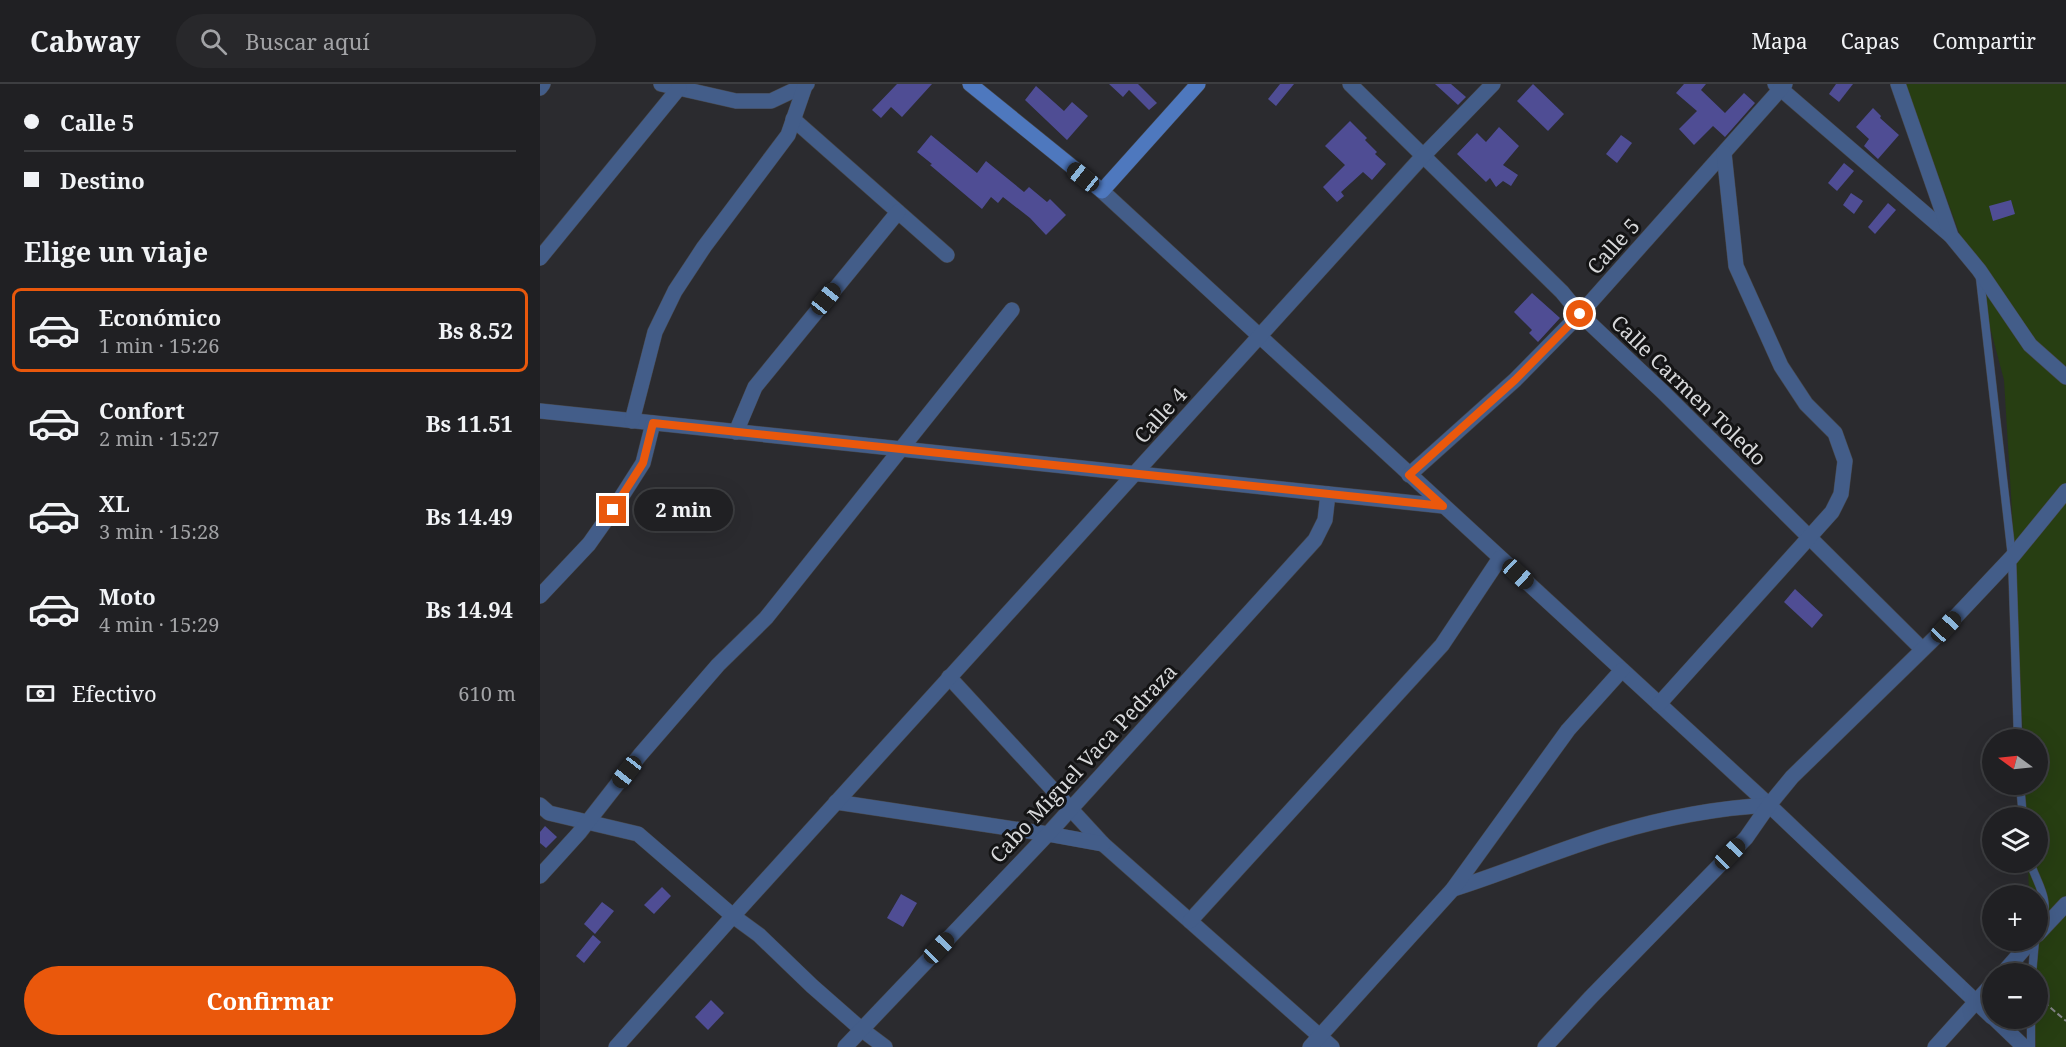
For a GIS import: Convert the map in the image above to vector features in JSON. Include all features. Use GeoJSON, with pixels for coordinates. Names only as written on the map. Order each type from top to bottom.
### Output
{"type":"FeatureCollection","features":[{"type":"Feature","properties":{"kind":"main road"},"geometry":{"type":"LineString","coordinates":[[970,84],[1102,191],[1198,84]]}},
{"type":"Feature","properties":{"kind":"street"},"geometry":{"type":"LineString","coordinates":[[661,84],[736,101],[771,101],[806,85]]}},
{"type":"Feature","properties":{"kind":"street","name":"Calle Carmen Toledo"},"geometry":{"type":"LineString","coordinates":[[1350,84],[1562,292],[1580,314],[1664,393],[1922,649]]}},
{"type":"Feature","properties":{"kind":"street","name":"Calle 4"},"geometry":{"type":"LineString","coordinates":[[616,1047],[1259,336],[1423,156],[1493,84]]}},
{"type":"Feature","properties":{"kind":"street"},"geometry":{"type":"LineString","coordinates":[[1898,84],[1951,236]]}},
{"type":"Feature","properties":{"kind":"street"},"geometry":{"type":"LineString","coordinates":[[632,421],[655,332],[675,291],[704,247],[789,135],[806,85]]}},
{"type":"Feature","properties":{"kind":"street"},"geometry":{"type":"LineString","coordinates":[[1780,86],[1951,236],[1979,270],[2030,345],[2066,377]]}},
{"type":"Feature","properties":{"kind":"street","name":"Calle 5"},"geometry":{"type":"LineString","coordinates":[[1409,475],[1515,380],[1580,314],[1724,153],[1780,86]]}},
{"type":"Feature","properties":{"kind":"street"},"geometry":{"type":"LineString","coordinates":[[540,258],[679,88]]}},
{"type":"Feature","properties":{"kind":"street"},"geometry":{"type":"LineString","coordinates":[[793,119],[947,255]]}},
{"type":"Feature","properties":{"kind":"street"},"geometry":{"type":"LineString","coordinates":[[1659,704],[1832,512],[1841,494],[1845,461],[1835,433],[1806,404],[1781,366],[1736,266],[1724,153]]}},
{"type":"Feature","properties":{"kind":"street"},"geometry":{"type":"LineString","coordinates":[[1102,191],[1769,805],[1982,1008]]}},
{"type":"Feature","properties":{"kind":"street"},"geometry":{"type":"LineString","coordinates":[[736,432],[755,387],[898,212]]}},
{"type":"Feature","properties":{"kind":"street"},"geometry":{"type":"LineString","coordinates":[[540,876],[588,822],[640,755],[703,683],[766,618],[1012,310]]}},
{"type":"Feature","properties":{"kind":"street"},"geometry":{"type":"LineString","coordinates":[[540,411],[1443,506]]}},
{"type":"Feature","properties":{"kind":"street"},"geometry":{"type":"LineString","coordinates":[[540,596],[589,543],[613,510],[643,463],[653,423]]}},
{"type":"Feature","properties":{"kind":"street"},"geometry":{"type":"LineString","coordinates":[[1545,1047],[1746,838],[1792,777],[1946,627],[2012,557],[2066,491]]}},
{"type":"Feature","properties":{"kind":"street","name":"Cabo Miguel Vaca Pedraza"},"geometry":{"type":"LineString","coordinates":[[845,1047],[1048,834],[1315,540],[1325,520],[1328,494]]}},
{"type":"Feature","properties":{"kind":"street"},"geometry":{"type":"LineString","coordinates":[[1190,921],[1442,645],[1500,558]]}},
{"type":"Feature","properties":{"kind":"street"},"geometry":{"type":"LineString","coordinates":[[1315,1042],[1453,890],[1568,729],[1622,670]]}},
{"type":"Feature","properties":{"kind":"street"},"geometry":{"type":"LineString","coordinates":[[950,677],[1103,844],[1190,921],[1315,1042],[1332,1047]]}},
{"type":"Feature","properties":{"kind":"street"},"geometry":{"type":"LineString","coordinates":[[836,802],[1103,844]]}},
{"type":"Feature","properties":{"kind":"street"},"geometry":{"type":"LineString","coordinates":[[540,805],[549,813],[638,834],[733,916],[759,935],[812,986],[885,1047]]}},
{"type":"Feature","properties":{"kind":"street"},"geometry":{"type":"LineString","coordinates":[[1453,890],[1614,833],[1688,815],[1744,806],[1769,805]]}},
{"type":"Feature","properties":{"kind":"street"},"geometry":{"type":"LineString","coordinates":[[2048,923],[2066,904]]}},
{"type":"Feature","properties":{"kind":"street"},"geometry":{"type":"LineString","coordinates":[[2012,963],[2024,951]]}},
{"type":"Feature","properties":{"kind":"street"},"geometry":{"type":"LineString","coordinates":[[1935,1047],[1982,995]]}},
{"type":"Feature","properties":{"kind":"street"},"geometry":{"type":"LineString","coordinates":[[2005,1029],[2024,1047]]}},
{"type":"Feature","properties":{"kind":"lane"},"geometry":{"type":"LineString","coordinates":[[1979,270],[2012,557],[2018,729]]}},
{"type":"Feature","properties":{"kind":"lane"},"geometry":{"type":"LineString","coordinates":[[2031,1029],[2031,1047]]}},
{"type":"Feature","properties":{"kind":"path"},"geometry":{"type":"LineString","coordinates":[[2048,1005],[2066,1021]]}},
{"type":"Feature","properties":{"kind":"green space"},"geometry":{"type":"Polygon","coordinates":[[[1905,84],[2066,84],[2066,1047],[2036,1047],[2035,1029],[2048,1029],[2048,963],[2034,963],[2036,951],[2048,951],[2048,885],[2029,885],[2028,873],[2048,873],[2048,807],[2026,807],[2025,795],[2048,795],[2048,729],[2023,729],[2004,380],[1980,290],[1905,84]]]}},
{"type":"Feature","properties":{"kind":"building"},"geometry":{"type":"Polygon","coordinates":[[[897,84],[932,84],[902,117],[891,107],[881,118],[872,110],[897,84]]]}},
{"type":"Feature","properties":{"kind":"building"},"geometry":{"type":"Polygon","coordinates":[[[1109,84],[1138,84],[1157,103],[1149,110],[1129,90],[1123,97],[1109,84]]]}},
{"type":"Feature","properties":{"kind":"building"},"geometry":{"type":"Polygon","coordinates":[[[1280,84],[1294,84],[1276,106],[1268,99],[1280,84]]]}},
{"type":"Feature","properties":{"kind":"building"},"geometry":{"type":"Polygon","coordinates":[[[1435,84],[1451,84],[1466,97],[1458,105],[1435,84]]]}},
{"type":"Feature","properties":{"kind":"building"},"geometry":{"type":"Polygon","coordinates":[[[1533,84],[1564,114],[1548,131],[1517,101],[1533,84]]]}},
{"type":"Feature","properties":{"kind":"building"},"geometry":{"type":"Polygon","coordinates":[[[1684,84],[1706,84],[1701,90],[1725,113],[1744,93],[1755,103],[1725,137],[1713,126],[1694,145],[1679,129],[1697,111],[1676,93],[1684,84]]]}},
{"type":"Feature","properties":{"kind":"building"},"geometry":{"type":"Polygon","coordinates":[[[1836,84],[1853,84],[1839,102],[1829,94],[1836,84]]]}},
{"type":"Feature","properties":{"kind":"building"},"geometry":{"type":"Polygon","coordinates":[[[1036,86],[1064,111],[1072,102],[1088,116],[1067,140],[1025,100],[1036,86]]]}},
{"type":"Feature","properties":{"kind":"building"},"geometry":{"type":"Polygon","coordinates":[[[1873,108],[1881,116],[1880,118],[1899,135],[1878,159],[1864,146],[1869,139],[1856,127],[1873,108]]]}},
{"type":"Feature","properties":{"kind":"building"},"geometry":{"type":"Polygon","coordinates":[[[1350,121],[1367,138],[1365,140],[1377,152],[1375,154],[1386,164],[1372,180],[1363,172],[1341,192],[1344,196],[1337,202],[1323,187],[1345,165],[1325,146],[1350,121]]]}},
{"type":"Feature","properties":{"kind":"building"},"geometry":{"type":"Polygon","coordinates":[[[1499,127],[1519,146],[1503,165],[1518,175],[1511,186],[1503,181],[1496,187],[1490,178],[1486,182],[1457,154],[1477,133],[1486,142],[1499,127]]]}},
{"type":"Feature","properties":{"kind":"building"},"geometry":{"type":"Polygon","coordinates":[[[931,135],[977,173],[986,161],[1024,192],[1029,187],[1047,202],[1050,199],[1066,215],[1046,235],[1030,218],[1003,197],[998,203],[991,197],[982,209],[917,152],[931,135]]]}},
{"type":"Feature","properties":{"kind":"building"},"geometry":{"type":"Polygon","coordinates":[[[1621,135],[1632,143],[1617,163],[1606,154],[1621,135]]]}},
{"type":"Feature","properties":{"kind":"building"},"geometry":{"type":"Polygon","coordinates":[[[1844,163],[1854,171],[1837,191],[1828,183],[1844,163]]]}},
{"type":"Feature","properties":{"kind":"building"},"geometry":{"type":"Polygon","coordinates":[[[1851,193],[1863,201],[1854,214],[1843,205],[1851,193]]]}},
{"type":"Feature","properties":{"kind":"building"},"geometry":{"type":"Polygon","coordinates":[[[2011,200],[2015,214],[1993,221],[1989,206],[2011,200]]]}},
{"type":"Feature","properties":{"kind":"building"},"geometry":{"type":"Polygon","coordinates":[[[1888,203],[1896,210],[1875,234],[1868,227],[1888,203]]]}},
{"type":"Feature","properties":{"kind":"building"},"geometry":{"type":"Polygon","coordinates":[[[1532,293],[1560,318],[1538,342],[1529,333],[1532,330],[1514,312],[1532,293]]]}},
{"type":"Feature","properties":{"kind":"building"},"geometry":{"type":"Polygon","coordinates":[[[1795,589],[1823,615],[1812,628],[1784,602],[1795,589]]]}},
{"type":"Feature","properties":{"kind":"building"},"geometry":{"type":"Polygon","coordinates":[[[545,826],[557,837],[546,848],[540,843],[540,832],[545,826]]]}},
{"type":"Feature","properties":{"kind":"building"},"geometry":{"type":"Polygon","coordinates":[[[662,887],[671,896],[654,914],[644,905],[662,887]]]}},
{"type":"Feature","properties":{"kind":"building"},"geometry":{"type":"Polygon","coordinates":[[[901,894],[917,903],[903,927],[887,918],[901,894]]]}},
{"type":"Feature","properties":{"kind":"building"},"geometry":{"type":"Polygon","coordinates":[[[602,902],[614,911],[595,934],[584,924],[602,902]]]}},
{"type":"Feature","properties":{"kind":"building"},"geometry":{"type":"Polygon","coordinates":[[[593,935],[601,942],[584,963],[576,956],[593,935]]]}},
{"type":"Feature","properties":{"kind":"building"},"geometry":{"type":"Polygon","coordinates":[[[711,1000],[724,1013],[708,1030],[695,1017],[711,1000]]]}},
{"type":"Feature","properties":{"kind":"route"},"geometry":{"type":"LineString","coordinates":[[613,510],[643,463],[653,423],[1443,506],[1409,475],[1515,380],[1580,314]]}}]}
